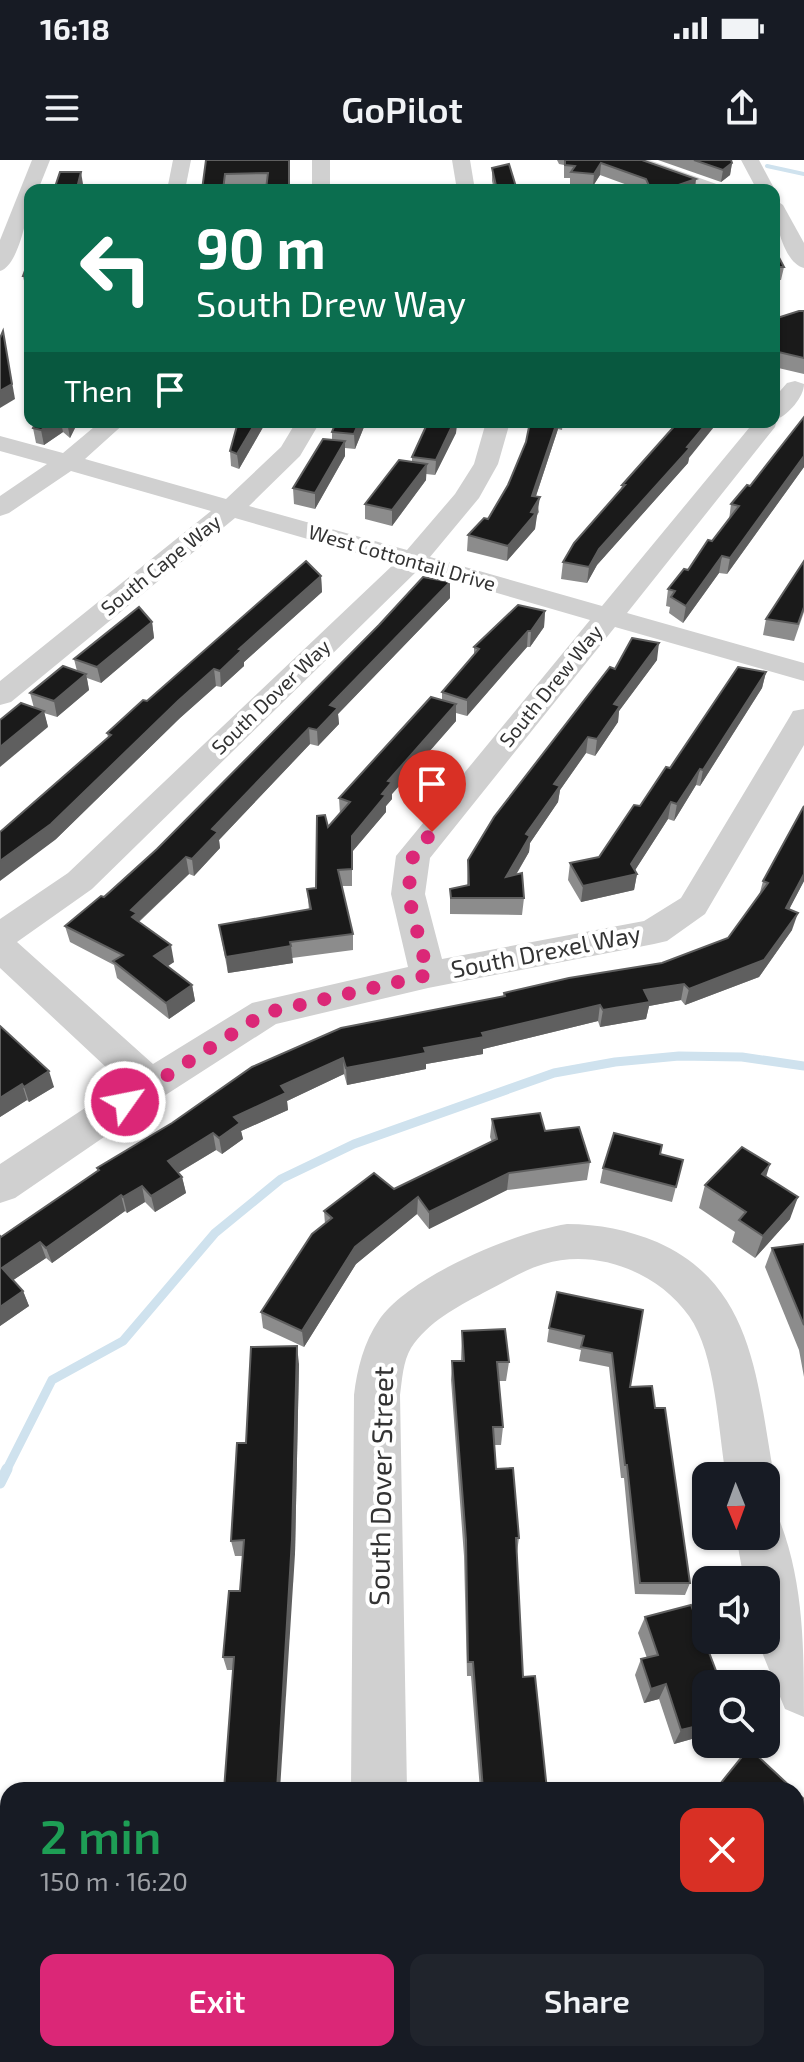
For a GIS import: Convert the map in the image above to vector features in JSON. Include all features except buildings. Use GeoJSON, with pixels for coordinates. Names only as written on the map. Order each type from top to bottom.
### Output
{"type":"FeatureCollection","features":[{"type":"Feature","properties":{"kind":"street"},"geometry":{"type":"LineString","coordinates":[[33,184],[41,160]]}},
{"type":"Feature","properties":{"kind":"street"},"geometry":{"type":"LineString","coordinates":[[177,184],[182,160]]}},
{"type":"Feature","properties":{"kind":"street"},"geometry":{"type":"LineString","coordinates":[[321,160],[321,184]]}},
{"type":"Feature","properties":{"kind":"street"},"geometry":{"type":"LineString","coordinates":[[461,160],[465,184]]}},
{"type":"Feature","properties":{"kind":"street"},"geometry":{"type":"LineString","coordinates":[[632,160],[699,184]]}},
{"type":"Feature","properties":{"kind":"street"},"geometry":{"type":"LineString","coordinates":[[750,160],[763,184]]}},
{"type":"Feature","properties":{"kind":"street"},"geometry":{"type":"LineString","coordinates":[[631,182],[664,172]]}},
{"type":"Feature","properties":{"kind":"street"},"geometry":{"type":"LineString","coordinates":[[5,265],[24,210]]}},
{"type":"Feature","properties":{"kind":"street"},"geometry":{"type":"LineString","coordinates":[[780,218],[798,259]]}},
{"type":"Feature","properties":{"kind":"street"},"geometry":{"type":"LineString","coordinates":[[780,404],[791,387]]}},
{"type":"Feature","properties":{"kind":"street"},"geometry":{"type":"LineString","coordinates":[[0,508],[67,462],[107,428]]}},
{"type":"Feature","properties":{"kind":"street","name":"South Cape Way"},"geometry":{"type":"LineString","coordinates":[[0,696],[229,510],[291,451],[304,428]]}},
{"type":"Feature","properties":{"kind":"street","name":"South Dover Way"},"geometry":{"type":"LineString","coordinates":[[0,936],[80,881],[412,561],[466,498],[486,464],[496,428]]}},
{"type":"Feature","properties":{"kind":"street","name":"South Drew Way"},"geometry":{"type":"LineString","coordinates":[[428,975],[408,894],[413,856],[762,428]]}},
{"type":"Feature","properties":{"kind":"street","name":"West Cottontail Drive"},"geometry":{"type":"LineString","coordinates":[[0,443],[804,672]]}},
{"type":"Feature","properties":{"kind":"street","name":"South Drexel Way"},"geometry":{"type":"LineString","coordinates":[[0,1186],[150,1085],[265,1013],[428,975],[654,932],[693,906],[804,718]]}},
{"type":"Feature","properties":{"kind":"street"},"geometry":{"type":"LineString","coordinates":[[0,947],[150,1085]]}},
{"type":"Feature","properties":{"kind":"street","name":"South Dover Street"},"geometry":{"type":"LineString","coordinates":[[379,1782],[377,1395],[382,1360],[391,1336],[420,1307],[517,1254],[573,1241],[618,1247],[655,1261],[696,1292],[706,1303],[722,1334],[747,1462]]}},
{"type":"Feature","properties":{"kind":"street"},"geometry":{"type":"LineString","coordinates":[[764,1550],[780,1631],[804,1690]]}},
{"type":"Feature","properties":{"kind":"waterway"},"geometry":{"type":"LineString","coordinates":[[767,166],[804,174]]}},
{"type":"Feature","properties":{"kind":"waterway"},"geometry":{"type":"LineString","coordinates":[[6,1471],[52,1380],[123,1341],[215,1233],[281,1179],[354,1144],[554,1073],[615,1062],[679,1056],[742,1057],[804,1066]]}},
{"type":"Feature","properties":{"kind":"waterway"},"geometry":{"type":"LineString","coordinates":[[0,1483],[6,1471]]}},
{"type":"Feature","properties":{"kind":"route"},"geometry":{"type":"LineString","coordinates":[[125,1102],[265,1013],[428,975],[408,894],[413,856],[432,832]]}}]}
